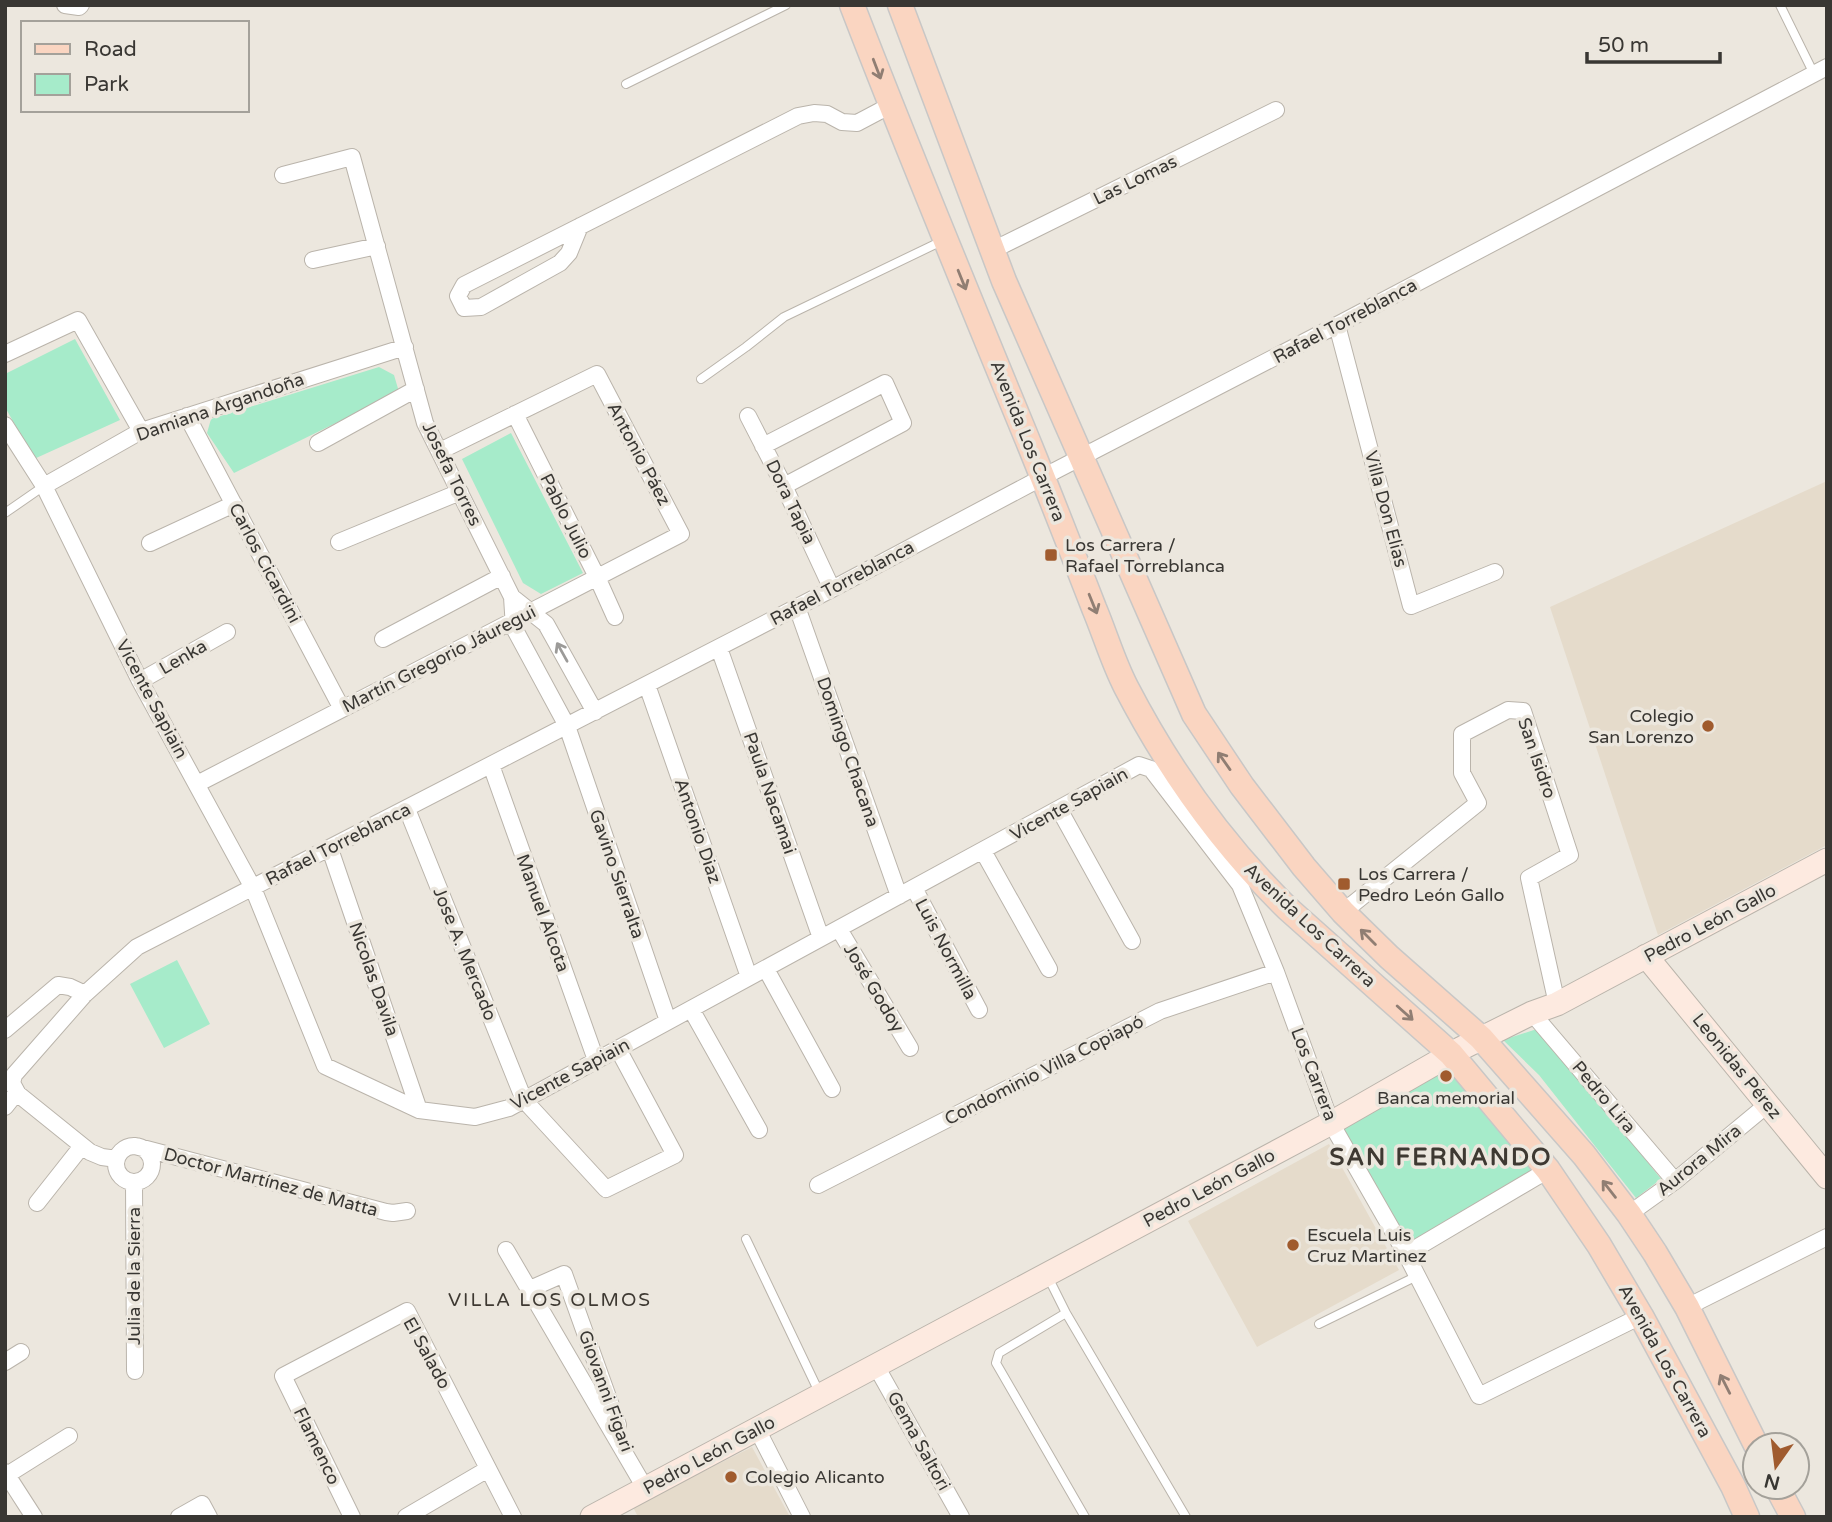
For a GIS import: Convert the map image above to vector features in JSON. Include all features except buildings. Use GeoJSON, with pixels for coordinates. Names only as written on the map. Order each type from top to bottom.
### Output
{"type":"FeatureCollection","features":[{"type":"Feature","properties":{"kind":"main road","name":"Avenida Los Carrera"},"geometry":{"type":"LineString","coordinates":[[852,5],[1125,685],[1196,803],[1237,855],[1287,908],[1451,1054],[1548,1170],[1599,1245],[1641,1315],[1747,1517]]}},
{"type":"Feature","properties":{"kind":"main road","name":"Avenida Los Carrera"},"geometry":{"type":"LineString","coordinates":[[900,5],[1004,281],[1194,714],[1267,821],[1343,912],[1389,957],[1481,1038],[1584,1155],[1655,1253],[1686,1307],[1749,1431]]}},
{"type":"Feature","properties":{"kind":"main road"},"geometry":{"type":"LineString","coordinates":[[1784,1501],[1793,1517]]}},
{"type":"Feature","properties":{"kind":"street","name":"Rafael Torreblanca"},"geometry":{"type":"LineString","coordinates":[[18,1094],[12,1083],[14,1075],[85,994],[137,947],[719,648],[1820,70]]}},
{"type":"Feature","properties":{"kind":"street"},"geometry":{"type":"LineString","coordinates":[[580,226],[569,253],[560,263],[481,307],[464,308],[458,296],[464,285],[580,226],[798,116],[827,114],[842,122],[857,123],[891,105]]}},
{"type":"Feature","properties":{"kind":"street","name":"Las Lomas"},"geometry":{"type":"LineString","coordinates":[[993,250],[1276,110]]}},
{"type":"Feature","properties":{"kind":"street","name":"Josefa Torres"},"geometry":{"type":"LineString","coordinates":[[283,175],[352,157],[425,423],[512,597],[514,628],[567,726]]}},
{"type":"Feature","properties":{"kind":"street"},"geometry":{"type":"LineString","coordinates":[[313,260],[377,246]]}},
{"type":"Feature","properties":{"kind":"street"},"geometry":{"type":"LineString","coordinates":[[5,354],[78,320],[141,431]]}},
{"type":"Feature","properties":{"kind":"street","name":"Villa Don Elias"},"geometry":{"type":"LineString","coordinates":[[1338,325],[1411,606],[1495,572]]}},
{"type":"Feature","properties":{"kind":"street","name":"Damiana Argandoña"},"geometry":{"type":"LineString","coordinates":[[44,486],[141,431],[405,346]]}},
{"type":"Feature","properties":{"kind":"street","name":"Antonio Páez"},"geometry":{"type":"LineString","coordinates":[[514,414],[597,374],[681,534]]}},
{"type":"Feature","properties":{"kind":"street"},"geometry":{"type":"LineString","coordinates":[[763,446],[885,383],[903,422],[783,486]]}},
{"type":"Feature","properties":{"kind":"street"},"geometry":{"type":"LineString","coordinates":[[318,443],[416,390]]}},
{"type":"Feature","properties":{"kind":"street"},"geometry":{"type":"LineString","coordinates":[[440,451],[514,414]]}},
{"type":"Feature","properties":{"kind":"street","name":"Pablo Julio"},"geometry":{"type":"LineString","coordinates":[[514,414],[615,617]]}},
{"type":"Feature","properties":{"kind":"street","name":"Carlos Cicardini"},"geometry":{"type":"LineString","coordinates":[[187,416],[342,709]]}},
{"type":"Feature","properties":{"kind":"street","name":"Dora Tapia"},"geometry":{"type":"LineString","coordinates":[[748,416],[832,589]]}},
{"type":"Feature","properties":{"kind":"street","name":"Vicente Sapiain"},"geometry":{"type":"LineString","coordinates":[[5,425],[44,486],[141,681],[253,888],[325,1066],[419,1110],[474,1117],[509,1108],[1139,765]]}},
{"type":"Feature","properties":{"kind":"street"},"geometry":{"type":"LineString","coordinates":[[339,542],[460,492]]}},
{"type":"Feature","properties":{"kind":"street"},"geometry":{"type":"LineString","coordinates":[[150,543],[234,504]]}},
{"type":"Feature","properties":{"kind":"street","name":"Martín Gregorio Jáuregui"},"geometry":{"type":"LineString","coordinates":[[197,784],[681,534]]}},
{"type":"Feature","properties":{"kind":"street"},"geometry":{"type":"LineString","coordinates":[[383,639],[502,576]]}},
{"type":"Feature","properties":{"kind":"street","name":"Josefa Torres"},"geometry":{"type":"LineString","coordinates":[[512,597],[546,624],[595,712]]}},
{"type":"Feature","properties":{"kind":"street","name":"Domingo Chacana"},"geometry":{"type":"LineString","coordinates":[[797,607],[906,892]]}},
{"type":"Feature","properties":{"kind":"street","name":"Lenka"},"geometry":{"type":"LineString","coordinates":[[141,681],[226,632]]}},
{"type":"Feature","properties":{"kind":"street","name":"Paula Nacamai"},"geometry":{"type":"LineString","coordinates":[[719,648],[821,938]]}},
{"type":"Feature","properties":{"kind":"street","name":"Antonio Diaz"},"geometry":{"type":"LineString","coordinates":[[647,685],[749,978]]}},
{"type":"Feature","properties":{"kind":"street","name":"San Isidro"},"geometry":{"type":"LineString","coordinates":[[1343,912],[1478,803],[1462,773],[1462,734],[1508,710],[1522,711],[1570,855],[1529,878],[1557,1004]]}},
{"type":"Feature","properties":{"kind":"street","name":"Gavino Sierralta"},"geometry":{"type":"LineString","coordinates":[[567,726],[668,1021]]}},
{"type":"Feature","properties":{"kind":"street","name":"Manuel Alcota"},"geometry":{"type":"LineString","coordinates":[[491,765],[596,1060]]}},
{"type":"Feature","properties":{"kind":"street","name":"Los Carrera"},"geometry":{"type":"LineString","coordinates":[[1139,765],[1151,769],[1240,885],[1276,972],[1331,1123],[1406,1254],[1479,1396],[1641,1315]]}},
{"type":"Feature","properties":{"kind":"street","name":"Jose A. Mercado"},"geometry":{"type":"LineString","coordinates":[[407,809],[524,1100]]}},
{"type":"Feature","properties":{"kind":"street"},"geometry":{"type":"LineString","coordinates":[[1059,809],[1132,940]]}},
{"type":"Feature","properties":{"kind":"street","name":"Nicolas Davila"},"geometry":{"type":"LineString","coordinates":[[330,849],[419,1110]]}},
{"type":"Feature","properties":{"kind":"street"},"geometry":{"type":"LineString","coordinates":[[983,850],[1049,969]]}},
{"type":"Feature","properties":{"kind":"street","name":"Pedro León Gallo"},"geometry":{"type":"LineString","coordinates":[[592,1517],[1331,1123],[1481,1038],[1557,1004],[1827,860]]}},
{"type":"Feature","properties":{"kind":"street","name":"Luis Normilla"},"geometry":{"type":"LineString","coordinates":[[906,892],[979,1010]]}},
{"type":"Feature","properties":{"kind":"street","name":"José Godoy"},"geometry":{"type":"LineString","coordinates":[[839,929],[910,1048]]}},
{"type":"Feature","properties":{"kind":"street","name":"Leonidas Pérez"},"geometry":{"type":"LineString","coordinates":[[1646,956],[1827,1177]]}},
{"type":"Feature","properties":{"kind":"street"},"geometry":{"type":"LineString","coordinates":[[766,968],[832,1089]]}},
{"type":"Feature","properties":{"kind":"street","name":"Condominio Villa Copiapó"},"geometry":{"type":"LineString","coordinates":[[818,1185],[1160,1011],[1276,972]]}},
{"type":"Feature","properties":{"kind":"street"},"geometry":{"type":"LineString","coordinates":[[5,1030],[58,985],[85,994]]}},
{"type":"Feature","properties":{"kind":"street"},"geometry":{"type":"LineString","coordinates":[[691,1009],[759,1130]]}},
{"type":"Feature","properties":{"kind":"street","name":"Pedro Lira"},"geometry":{"type":"LineString","coordinates":[[1532,1013],[1675,1181]]}},
{"type":"Feature","properties":{"kind":"street"},"geometry":{"type":"LineString","coordinates":[[524,1100],[606,1189],[675,1155],[618,1049]]}},
{"type":"Feature","properties":{"kind":"street"},"geometry":{"type":"LineString","coordinates":[[5,1107],[18,1094],[90,1152],[117,1159]]}},
{"type":"Feature","properties":{"kind":"street","name":"Aurora Mira"},"geometry":{"type":"LineString","coordinates":[[1629,1214],[1675,1181],[1768,1104]]}},
{"type":"Feature","properties":{"kind":"street"},"geometry":{"type":"LineString","coordinates":[[37,1203],[82,1146]]}},
{"type":"Feature","properties":{"kind":"street"},"geometry":{"type":"LineString","coordinates":[[135,1146],[146,1151],[152,1162],[147,1176],[134,1182],[128,1181],[117,1171],[117,1159],[123,1150],[135,1146]]}},
{"type":"Feature","properties":{"kind":"street","name":"Doctor Martínez de Matta"},"geometry":{"type":"LineString","coordinates":[[135,1146],[386,1212],[407,1211]]}},
{"type":"Feature","properties":{"kind":"street"},"geometry":{"type":"LineString","coordinates":[[1406,1254],[1548,1170]]}},
{"type":"Feature","properties":{"kind":"street","name":"Julia de la Sierra"},"geometry":{"type":"LineString","coordinates":[[134,1182],[135,1371]]}},
{"type":"Feature","properties":{"kind":"street"},"geometry":{"type":"LineString","coordinates":[[1686,1307],[1827,1237]]}},
{"type":"Feature","properties":{"kind":"street","name":"Giovanni Figari"},"geometry":{"type":"LineString","coordinates":[[506,1250],[645,1489]]}},
{"type":"Feature","properties":{"kind":"street","name":"Giovanni Figari"},"geometry":{"type":"LineString","coordinates":[[530,1289],[564,1274],[632,1463]]}},
{"type":"Feature","properties":{"kind":"street","name":"El Salado"},"geometry":{"type":"LineString","coordinates":[[283,1376],[407,1311],[513,1517]]}},
{"type":"Feature","properties":{"kind":"street"},"geometry":{"type":"LineString","coordinates":[[5,1362],[21,1352]]}},
{"type":"Feature","properties":{"kind":"street","name":"Gema Saltori"},"geometry":{"type":"LineString","coordinates":[[876,1366],[961,1517]]}},
{"type":"Feature","properties":{"kind":"street","name":"Flamenco"},"geometry":{"type":"LineString","coordinates":[[283,1376],[352,1517]]}},
{"type":"Feature","properties":{"kind":"street"},"geometry":{"type":"LineString","coordinates":[[757,1429],[802,1517]]}},
{"type":"Feature","properties":{"kind":"street"},"geometry":{"type":"LineString","coordinates":[[34,1517],[6,1474],[69,1436]]}},
{"type":"Feature","properties":{"kind":"street"},"geometry":{"type":"LineString","coordinates":[[406,1517],[488,1469]]}},
{"type":"Feature","properties":{"kind":"street"},"geometry":{"type":"LineString","coordinates":[[179,1517],[202,1504],[209,1517]]}},
{"type":"Feature","properties":{"kind":"lane"},"geometry":{"type":"LineString","coordinates":[[626,84],[786,5]]}},
{"type":"Feature","properties":{"kind":"lane"},"geometry":{"type":"LineString","coordinates":[[1780,5],[1820,70]]}},
{"type":"Feature","properties":{"kind":"lane"},"geometry":{"type":"LineString","coordinates":[[701,379],[784,317],[945,239]]}},
{"type":"Feature","properties":{"kind":"lane"},"geometry":{"type":"LineString","coordinates":[[5,513],[44,486]]}},
{"type":"Feature","properties":{"kind":"lane"},"geometry":{"type":"LineString","coordinates":[[746,1239],[821,1395]]}},
{"type":"Feature","properties":{"kind":"lane"},"geometry":{"type":"LineString","coordinates":[[1047,1275],[1066,1313],[1186,1517]]}},
{"type":"Feature","properties":{"kind":"lane"},"geometry":{"type":"LineString","coordinates":[[1319,1324],[1417,1276]]}},
{"type":"Feature","properties":{"kind":"lane"},"geometry":{"type":"LineString","coordinates":[[1066,1313],[999,1353],[996,1363],[1085,1517]]}},
{"type":"Feature","properties":{"kind":"shaded area","name":"Colegio San Lorenzo"},"geometry":{"type":"Polygon","coordinates":[[[1827,481],[1827,845],[1658,935],[1550,607],[1827,481]]]}},
{"type":"Feature","properties":{"kind":"shaded area","name":"Escuela Luis Cruz Martinez"},"geometry":{"type":"Polygon","coordinates":[[[1329,1144],[1399,1270],[1257,1347],[1188,1221],[1329,1144]]]}},
{"type":"Feature","properties":{"kind":"shaded area","name":"Colegio Alicanto"},"geometry":{"type":"Polygon","coordinates":[[[752,1447],[790,1517],[638,1517],[633,1507],[752,1447]]]}},
{"type":"Feature","properties":{"kind":"green space"},"geometry":{"type":"Polygon","coordinates":[[[75,339],[120,420],[34,459],[5,407],[5,374],[75,339]]]}},
{"type":"Feature","properties":{"kind":"green space"},"geometry":{"type":"Polygon","coordinates":[[[379,367],[394,375],[399,392],[234,473],[207,433],[211,419],[379,367]]]}},
{"type":"Feature","properties":{"kind":"green space"},"geometry":{"type":"Polygon","coordinates":[[[511,433],[583,573],[541,594],[523,583],[462,459],[511,433]]]}},
{"type":"Feature","properties":{"kind":"green space"},"geometry":{"type":"Polygon","coordinates":[[[177,960],[210,1024],[164,1048],[130,984],[177,960]]]}},
{"type":"Feature","properties":{"kind":"green space"},"geometry":{"type":"Polygon","coordinates":[[[1540,1028],[1661,1179],[1636,1198],[1539,1075],[1503,1040],[1540,1028]]]}},
{"type":"Feature","properties":{"kind":"green space"},"geometry":{"type":"Polygon","coordinates":[[[1450,1060],[1541,1169],[1407,1248],[1340,1129],[1450,1060]]]}},
{"type":"Feature","properties":{"kind":"place","name":"Los Carrera / Rafael Torreblanca"},"geometry":{"type":"Point","coordinates":[1051,555]}},
{"type":"Feature","properties":{"kind":"place","name":"Colegio San Lorenzo"},"geometry":{"type":"Point","coordinates":[1708,726]}},
{"type":"Feature","properties":{"kind":"place","name":"Los Carrera / Pedro León Gallo"},"geometry":{"type":"Point","coordinates":[1344,884]}},
{"type":"Feature","properties":{"kind":"place","name":"Banca memorial"},"geometry":{"type":"Point","coordinates":[1446,1076]}},
{"type":"Feature","properties":{"kind":"place","name":"Escuela Luis Cruz Martinez"},"geometry":{"type":"Point","coordinates":[1293,1245]}},
{"type":"Feature","properties":{"kind":"place","name":"Colegio Alicanto"},"geometry":{"type":"Point","coordinates":[731,1477]}},
{"type":"Feature","properties":{"kind":"district","name":"SAN FERNANDO"},"geometry":{"type":"Point","coordinates":[1441,1157]}},
{"type":"Feature","properties":{"kind":"district","name":"VILLA LOS OLMOS"},"geometry":{"type":"Point","coordinates":[550,1300]}}]}
